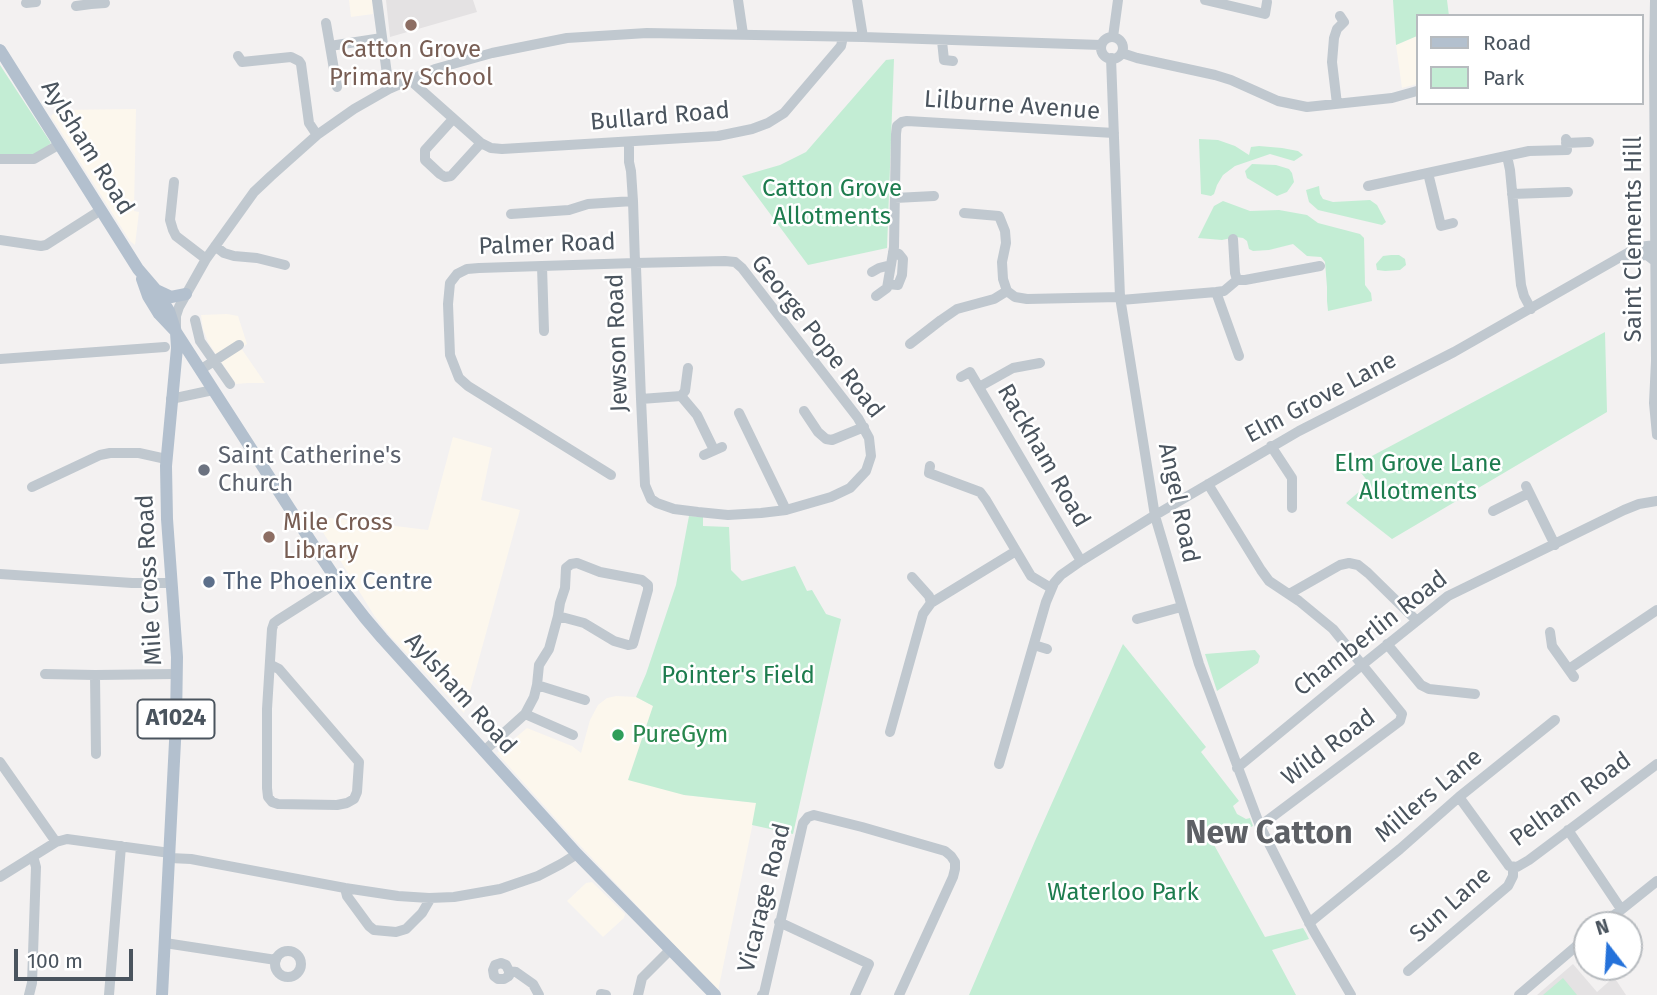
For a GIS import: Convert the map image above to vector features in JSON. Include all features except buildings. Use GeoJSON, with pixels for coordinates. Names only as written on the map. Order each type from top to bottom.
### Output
{"type":"FeatureCollection","features":[{"type":"Feature","properties":{"kind":"main road","name":"Aylsham Road"},"geometry":{"type":"LineString","coordinates":[[0,50],[138,269],[156,290],[169,311],[176,332]]}},
{"type":"Feature","properties":{"kind":"main road","name":"Aylsham Road"},"geometry":{"type":"LineString","coordinates":[[138,269],[148,296],[159,314],[176,332],[338,582],[382,638],[577,854],[715,995]]}},
{"type":"Feature","properties":{"kind":"main road"},"geometry":{"type":"LineString","coordinates":[[156,290],[168,297],[186,294]]}},
{"type":"Feature","properties":{"kind":"main road","name":"Mile Cross Road"},"geometry":{"type":"LineString","coordinates":[[163,995],[176,722],[166,459],[177,348],[176,332]]}},
{"type":"Feature","properties":{"kind":"street"},"geometry":{"type":"LineString","coordinates":[[377,0],[389,89]]}},
{"type":"Feature","properties":{"kind":"street"},"geometry":{"type":"LineString","coordinates":[[738,0],[743,34]]}},
{"type":"Feature","properties":{"kind":"street"},"geometry":{"type":"LineString","coordinates":[[858,0],[863,37]]}},
{"type":"Feature","properties":{"kind":"street"},"geometry":{"type":"LineString","coordinates":[[1113,37],[1118,0]]}},
{"type":"Feature","properties":{"kind":"street"},"geometry":{"type":"LineString","coordinates":[[1205,0],[1265,13]]}},
{"type":"Feature","properties":{"kind":"street","name":"Saint Clements Hill"},"geometry":{"type":"LineString","coordinates":[[1655,0],[1654,403],[1657,435]]}},
{"type":"Feature","properties":{"kind":"street"},"geometry":{"type":"LineString","coordinates":[[76,5],[105,3]]}},
{"type":"Feature","properties":{"kind":"street"},"geometry":{"type":"LineString","coordinates":[[1337,104],[1332,54],[1337,29],[1345,21]]}},
{"type":"Feature","properties":{"kind":"street"},"geometry":{"type":"LineString","coordinates":[[326,23],[340,81]]}},
{"type":"Feature","properties":{"kind":"street"},"geometry":{"type":"LineString","coordinates":[[176,332],[176,316],[205,259],[254,192],[317,135],[354,109],[389,89],[435,69],[492,52],[567,38],[647,33],[1101,45]]}},
{"type":"Feature","properties":{"kind":"street","name":"Bullard Road"},"geometry":{"type":"LineString","coordinates":[[481,143],[502,149],[718,136],[752,129],[768,124],[784,113],[841,46],[843,37]]}},
{"type":"Feature","properties":{"kind":"street"},"geometry":{"type":"LineString","coordinates":[[1101,45],[1106,39],[1113,37],[1122,42],[1116,55]]}},
{"type":"Feature","properties":{"kind":"street"},"geometry":{"type":"LineString","coordinates":[[330,46],[382,38]]}},
{"type":"Feature","properties":{"kind":"street"},"geometry":{"type":"LineString","coordinates":[[931,60],[948,60],[942,41]]}},
{"type":"Feature","properties":{"kind":"street"},"geometry":{"type":"LineString","coordinates":[[1101,45],[1103,54],[1137,58],[1216,75],[1278,102],[1294,105],[1318,107],[1416,91]]}},
{"type":"Feature","properties":{"kind":"street","name":"Angel Road"},"geometry":{"type":"LineString","coordinates":[[1116,55],[1114,133],[1121,299],[1154,516],[1207,687],[1260,826],[1309,929],[1351,995]]}},
{"type":"Feature","properties":{"kind":"street"},"geometry":{"type":"LineString","coordinates":[[240,62],[291,57],[299,61],[309,123],[317,135]]}},
{"type":"Feature","properties":{"kind":"street"},"geometry":{"type":"LineString","coordinates":[[410,80],[481,143],[451,176],[445,177],[425,160],[425,150],[453,119]]}},
{"type":"Feature","properties":{"kind":"street","name":"Lilburne Avenue"},"geometry":{"type":"LineString","coordinates":[[888,284],[893,252],[895,134],[897,126],[902,122],[1114,133]]}},
{"type":"Feature","properties":{"kind":"street"},"geometry":{"type":"LineString","coordinates":[[1368,186],[1529,151],[1567,150],[1566,141],[1589,142]]}},
{"type":"Feature","properties":{"kind":"street","name":"Jewson Road"},"geometry":{"type":"LineString","coordinates":[[629,142],[645,485],[650,499]]}},
{"type":"Feature","properties":{"kind":"street"},"geometry":{"type":"LineString","coordinates":[[0,159],[34,159],[60,144]]}},
{"type":"Feature","properties":{"kind":"street"},"geometry":{"type":"LineString","coordinates":[[1507,156],[1521,285],[1531,309]]}},
{"type":"Feature","properties":{"kind":"street"},"geometry":{"type":"LineString","coordinates":[[1428,173],[1446,228]]}},
{"type":"Feature","properties":{"kind":"street"},"geometry":{"type":"LineString","coordinates":[[174,182],[170,220],[173,230],[176,236],[205,259]]}},
{"type":"Feature","properties":{"kind":"street"},"geometry":{"type":"LineString","coordinates":[[1512,194],[1568,192]]}},
{"type":"Feature","properties":{"kind":"street"},"geometry":{"type":"LineString","coordinates":[[895,198],[934,196]]}},
{"type":"Feature","properties":{"kind":"street"},"geometry":{"type":"LineString","coordinates":[[511,214],[569,211],[588,204],[633,201]]}},
{"type":"Feature","properties":{"kind":"street"},"geometry":{"type":"LineString","coordinates":[[0,240],[46,245],[101,210]]}},
{"type":"Feature","properties":{"kind":"street"},"geometry":{"type":"LineString","coordinates":[[964,213],[999,216],[1003,223],[1006,243],[1002,262],[1003,279],[1007,290],[1015,297],[1027,299],[1121,299],[1216,292],[1224,291],[1237,280],[1312,264]]}},
{"type":"Feature","properties":{"kind":"street"},"geometry":{"type":"LineString","coordinates":[[531,214],[532,227]]}},
{"type":"Feature","properties":{"kind":"street"},"geometry":{"type":"LineString","coordinates":[[1233,239],[1240,255],[1235,277],[1237,280]]}},
{"type":"Feature","properties":{"kind":"street","name":"Elm Grove Lane"},"geometry":{"type":"LineString","coordinates":[[1051,588],[1061,576],[1081,561],[1271,446],[1454,352],[1638,247],[1656,245]]}},
{"type":"Feature","properties":{"kind":"street"},"geometry":{"type":"LineString","coordinates":[[215,246],[234,256],[285,265]]}},
{"type":"Feature","properties":{"kind":"street"},"geometry":{"type":"LineString","coordinates":[[876,296],[887,288],[888,284],[898,285],[902,275],[903,259],[900,254],[893,252]]}},
{"type":"Feature","properties":{"kind":"street"},"geometry":{"type":"LineString","coordinates":[[1619,258],[1647,255],[1656,262]]}},
{"type":"Feature","properties":{"kind":"street","name":"George Pope Road"},"geometry":{"type":"LineString","coordinates":[[635,263],[735,262],[864,427],[869,438],[871,456],[866,471],[850,488],[831,497],[786,510],[728,515],[674,509],[650,499]]}},
{"type":"Feature","properties":{"kind":"street","name":"Palmer Road"},"geometry":{"type":"LineString","coordinates":[[611,475],[459,378],[450,355],[448,290],[457,274],[467,269],[635,263]]}},
{"type":"Feature","properties":{"kind":"street"},"geometry":{"type":"LineString","coordinates":[[872,272],[891,265]]}},
{"type":"Feature","properties":{"kind":"street"},"geometry":{"type":"LineString","coordinates":[[542,267],[544,331]]}},
{"type":"Feature","properties":{"kind":"street"},"geometry":{"type":"LineString","coordinates":[[910,344],[957,309],[995,299],[1007,290]]}},
{"type":"Feature","properties":{"kind":"street"},"geometry":{"type":"LineString","coordinates":[[1216,292],[1230,343],[1239,356]]}},
{"type":"Feature","properties":{"kind":"street"},"geometry":{"type":"LineString","coordinates":[[195,320],[200,341],[230,384]]}},
{"type":"Feature","properties":{"kind":"street"},"geometry":{"type":"LineString","coordinates":[[0,359],[159,343]]}},
{"type":"Feature","properties":{"kind":"street"},"geometry":{"type":"LineString","coordinates":[[201,370],[239,345]]}},
{"type":"Feature","properties":{"kind":"street"},"geometry":{"type":"LineString","coordinates":[[979,387],[1013,368],[1040,363]]}},
{"type":"Feature","properties":{"kind":"street"},"geometry":{"type":"LineString","coordinates":[[681,396],[685,390],[688,368]]}},
{"type":"Feature","properties":{"kind":"street","name":"Rackham Road"},"geometry":{"type":"LineString","coordinates":[[970,372],[1081,561]]}},
{"type":"Feature","properties":{"kind":"street"},"geometry":{"type":"LineString","coordinates":[[171,399],[213,390]]}},
{"type":"Feature","properties":{"kind":"street"},"geometry":{"type":"LineString","coordinates":[[641,399],[681,396]]}},
{"type":"Feature","properties":{"kind":"street"},"geometry":{"type":"LineString","coordinates":[[681,396],[697,415],[713,451]]}},
{"type":"Feature","properties":{"kind":"street"},"geometry":{"type":"LineString","coordinates":[[804,411],[815,434],[826,439],[832,440],[864,427]]}},
{"type":"Feature","properties":{"kind":"street"},"geometry":{"type":"LineString","coordinates":[[739,414],[786,510]]}},
{"type":"Feature","properties":{"kind":"street"},"geometry":{"type":"LineString","coordinates":[[1271,446],[1292,478],[1292,508]]}},
{"type":"Feature","properties":{"kind":"street"},"geometry":{"type":"LineString","coordinates":[[32,487],[100,455],[139,453],[166,459]]}},
{"type":"Feature","properties":{"kind":"street"},"geometry":{"type":"LineString","coordinates":[[926,485],[930,470],[980,492],[1031,576],[1051,588],[999,764]]}},
{"type":"Feature","properties":{"kind":"street"},"geometry":{"type":"LineString","coordinates":[[1208,484],[1269,581],[1314,612],[1333,629],[1362,664]]}},
{"type":"Feature","properties":{"kind":"street"},"geometry":{"type":"LineString","coordinates":[[1493,510],[1528,489],[1555,545]]}},
{"type":"Feature","properties":{"kind":"street","name":"Chamberlin Road"},"geometry":{"type":"LineString","coordinates":[[1237,768],[1451,594],[1624,510],[1657,501]]}},
{"type":"Feature","properties":{"kind":"street"},"geometry":{"type":"LineString","coordinates":[[890,732],[923,614],[930,603],[1016,551]]}},
{"type":"Feature","properties":{"kind":"street"},"geometry":{"type":"LineString","coordinates":[[484,751],[525,714],[534,697],[539,665],[549,649],[565,588],[566,568],[577,563],[600,572],[642,580],[648,584],[649,590],[633,644],[614,641],[584,623],[558,616]]}},
{"type":"Feature","properties":{"kind":"street"},"geometry":{"type":"LineString","coordinates":[[1289,594],[1340,565],[1349,563],[1358,565],[1368,573],[1417,621]]}},
{"type":"Feature","properties":{"kind":"street"},"geometry":{"type":"LineString","coordinates":[[0,574],[172,583]]}},
{"type":"Feature","properties":{"kind":"street"},"geometry":{"type":"LineString","coordinates":[[912,577],[929,596],[930,603]]}},
{"type":"Feature","properties":{"kind":"street"},"geometry":{"type":"LineString","coordinates":[[271,665],[279,669],[359,762],[354,799],[337,805],[278,804],[268,797],[267,709],[272,629],[274,623],[338,582]]}},
{"type":"Feature","properties":{"kind":"street"},"geometry":{"type":"LineString","coordinates":[[1137,619],[1181,607]]}},
{"type":"Feature","properties":{"kind":"street"},"geometry":{"type":"LineString","coordinates":[[1550,632],[1552,646],[1571,673],[1657,610]]}},
{"type":"Feature","properties":{"kind":"street"},"geometry":{"type":"LineString","coordinates":[[1387,644],[1421,685],[1429,689],[1475,694]]}},
{"type":"Feature","properties":{"kind":"street"},"geometry":{"type":"LineString","coordinates":[[1034,645],[1047,649]]}},
{"type":"Feature","properties":{"kind":"street","name":"Wild Road"},"geometry":{"type":"LineString","coordinates":[[1260,826],[1400,721],[1402,714],[1362,664]]}},
{"type":"Feature","properties":{"kind":"street"},"geometry":{"type":"LineString","coordinates":[[46,674],[176,674]]}},
{"type":"Feature","properties":{"kind":"street"},"geometry":{"type":"LineString","coordinates":[[95,675],[96,754]]}},
{"type":"Feature","properties":{"kind":"street"},"geometry":{"type":"LineString","coordinates":[[537,685],[585,700]]}},
{"type":"Feature","properties":{"kind":"street"},"geometry":{"type":"LineString","coordinates":[[525,714],[573,735]]}},
{"type":"Feature","properties":{"kind":"street","name":"Millers Lane"},"geometry":{"type":"LineString","coordinates":[[1309,929],[1542,725],[1555,720]]}},
{"type":"Feature","properties":{"kind":"street"},"geometry":{"type":"LineString","coordinates":[[0,762],[56,842]]}},
{"type":"Feature","properties":{"kind":"street","name":"Pelham Road"},"geometry":{"type":"LineString","coordinates":[[1459,797],[1507,863],[1513,867],[1521,866],[1657,764]]}},
{"type":"Feature","properties":{"kind":"street","name":"Vicarage Road"},"geometry":{"type":"LineString","coordinates":[[762,995],[803,823],[814,815],[945,851],[955,862],[953,877],[900,995]]}},
{"type":"Feature","properties":{"kind":"street"},"geometry":{"type":"LineString","coordinates":[[1568,830],[1621,909]]}},
{"type":"Feature","properties":{"kind":"street"},"geometry":{"type":"LineString","coordinates":[[0,877],[56,842],[67,839],[121,846],[345,888],[429,898],[454,897],[500,889],[538,876],[577,854]]}},
{"type":"Feature","properties":{"kind":"street"},"geometry":{"type":"LineString","coordinates":[[109,995],[121,846]]}},
{"type":"Feature","properties":{"kind":"street"},"geometry":{"type":"LineString","coordinates":[[29,995],[32,983],[36,867],[33,856]]}},
{"type":"Feature","properties":{"kind":"street","name":"Sun Lane"},"geometry":{"type":"LineString","coordinates":[[1408,971],[1508,886],[1513,876],[1513,867]]}},
{"type":"Feature","properties":{"kind":"street"},"geometry":{"type":"LineString","coordinates":[[1619,911],[1657,881]]}},
{"type":"Feature","properties":{"kind":"street"},"geometry":{"type":"LineString","coordinates":[[345,888],[346,896],[374,930],[397,932],[406,929],[422,913],[429,898]]}},
{"type":"Feature","properties":{"kind":"street"},"geometry":{"type":"LineString","coordinates":[[779,922],[869,964],[855,995]]}},
{"type":"Feature","properties":{"kind":"street"},"geometry":{"type":"LineString","coordinates":[[165,943],[276,960]]}},
{"type":"Feature","properties":{"kind":"street"},"geometry":{"type":"LineString","coordinates":[[1519,995],[1573,949]]}},
{"type":"Feature","properties":{"kind":"street"},"geometry":{"type":"LineString","coordinates":[[638,995],[642,978],[671,950]]}},
{"type":"Feature","properties":{"kind":"street"},"geometry":{"type":"LineString","coordinates":[[509,971],[516,972],[533,984],[539,995]]}},
{"type":"Feature","properties":{"kind":"shaded area"},"geometry":{"type":"Polygon","coordinates":[[[349,0],[372,0],[373,14],[351,17],[349,0]]]}},
{"type":"Feature","properties":{"kind":"shaded area","name":"Catton Grove Primary School"},"geometry":{"type":"Polygon","coordinates":[[[386,0],[473,0],[477,12],[390,37],[386,0]]]}},
{"type":"Feature","properties":{"kind":"shaded area"},"geometry":{"type":"Polygon","coordinates":[[[1416,36],[1416,84],[1402,88],[1396,45],[1416,36]]]}},
{"type":"Feature","properties":{"kind":"shaded area"},"geometry":{"type":"Polygon","coordinates":[[[136,109],[134,211],[139,212],[135,245],[51,116],[57,110],[136,109]]]}},
{"type":"Feature","properties":{"kind":"shaded area"},"geometry":{"type":"Polygon","coordinates":[[[201,315],[238,316],[247,344],[241,348],[265,383],[236,384],[208,342],[201,315]]]}},
{"type":"Feature","properties":{"kind":"shaded area"},"geometry":{"type":"Polygon","coordinates":[[[453,437],[492,448],[481,500],[520,510],[464,713],[375,617],[313,516],[428,530],[453,437]]]}},
{"type":"Feature","properties":{"kind":"shaded area"},"geometry":{"type":"Polygon","coordinates":[[[636,697],[653,706],[651,716],[684,795],[757,803],[718,991],[573,838],[497,753],[527,728],[572,746],[581,753],[590,720],[598,705],[607,698],[636,697]]]}},
{"type":"Feature","properties":{"kind":"shaded area"},"geometry":{"type":"Polygon","coordinates":[[[592,882],[625,914],[603,937],[567,901],[586,883],[592,882]]]}},
{"type":"Feature","properties":{"kind":"shaded area"},"geometry":{"type":"Polygon","coordinates":[[[1573,964],[1573,981],[1588,981],[1597,992],[1609,981],[1617,981],[1626,995],[1537,995],[1573,964]]]}},
{"type":"Feature","properties":{"kind":"green space"},"geometry":{"type":"Polygon","coordinates":[[[1393,0],[1447,0],[1449,14],[1416,14],[1416,36],[1396,45],[1393,0]]]}},
{"type":"Feature","properties":{"kind":"green space","name":"Catton Grove Allotments"},"geometry":{"type":"Polygon","coordinates":[[[894,59],[887,248],[808,265],[742,176],[780,165],[806,152],[886,60],[894,59]]]}},
{"type":"Feature","properties":{"kind":"green space"},"geometry":{"type":"Polygon","coordinates":[[[0,65],[51,143],[34,157],[0,157],[0,65]]]}},
{"type":"Feature","properties":{"kind":"green space"},"geometry":{"type":"Polygon","coordinates":[[[1199,139],[1218,140],[1249,155],[1251,147],[1259,146],[1298,151],[1303,155],[1294,161],[1270,154],[1235,166],[1223,175],[1211,196],[1201,194],[1199,139]]]}},
{"type":"Feature","properties":{"kind":"green space"},"geometry":{"type":"Polygon","coordinates":[[[1252,164],[1276,165],[1289,169],[1294,182],[1287,192],[1277,196],[1247,178],[1245,171],[1252,164]]]}},
{"type":"Feature","properties":{"kind":"green space"},"geometry":{"type":"Polygon","coordinates":[[[1319,186],[1323,199],[1333,202],[1370,200],[1377,205],[1386,222],[1382,225],[1318,210],[1309,202],[1306,190],[1319,186]]]}},
{"type":"Feature","properties":{"kind":"green space"},"geometry":{"type":"Polygon","coordinates":[[[1223,201],[1250,211],[1279,210],[1307,215],[1318,223],[1360,234],[1364,238],[1365,285],[1371,293],[1372,301],[1328,311],[1325,262],[1321,257],[1307,256],[1293,244],[1253,251],[1243,238],[1198,238],[1214,206],[1223,201]]]}},
{"type":"Feature","properties":{"kind":"green space"},"geometry":{"type":"Polygon","coordinates":[[[1399,255],[1405,259],[1406,265],[1400,270],[1377,270],[1376,264],[1383,256],[1399,255]]]}},
{"type":"Feature","properties":{"kind":"green space","name":"Elm Grove Lane Allotments"},"geometry":{"type":"Polygon","coordinates":[[[1605,332],[1607,412],[1392,539],[1346,503],[1369,483],[1355,465],[1605,332]]]}},
{"type":"Feature","properties":{"kind":"green space","name":"Pointer's Field"},"geometry":{"type":"Polygon","coordinates":[[[689,516],[703,517],[703,526],[729,527],[731,570],[742,581],[795,566],[807,591],[812,590],[826,614],[841,619],[793,834],[752,825],[756,803],[684,795],[628,780],[653,706],[636,697],[676,585],[689,516]]]}},
{"type":"Feature","properties":{"kind":"green space","name":"Waterloo Park"},"geometry":{"type":"Polygon","coordinates":[[[1123,644],[1206,747],[1201,752],[1239,801],[1233,806],[1237,814],[1246,819],[1250,818],[1253,826],[1213,843],[1265,937],[1303,928],[1306,933],[1309,939],[1272,950],[1296,995],[969,995],[1123,644]]]}},
{"type":"Feature","properties":{"kind":"green space"},"geometry":{"type":"Polygon","coordinates":[[[1255,650],[1260,656],[1258,663],[1217,691],[1205,654],[1255,650]]]}},
{"type":"Feature","properties":{"kind":"green space"},"geometry":{"type":"Polygon","coordinates":[[[1563,978],[1577,995],[1543,995],[1563,978]]]}},
{"type":"Feature","properties":{"kind":"place","name":"Catton Grove Primary School"},"geometry":{"type":"Point","coordinates":[411,25]}},
{"type":"Feature","properties":{"kind":"place","name":"Saint Catherine's Church"},"geometry":{"type":"Point","coordinates":[204,470]}},
{"type":"Feature","properties":{"kind":"place","name":"Mile Cross Library"},"geometry":{"type":"Point","coordinates":[269,537]}},
{"type":"Feature","properties":{"kind":"place","name":"The Phoenix Centre"},"geometry":{"type":"Point","coordinates":[209,582]}},
{"type":"Feature","properties":{"kind":"place","name":"PureGym"},"geometry":{"type":"Point","coordinates":[618,735]}},
{"type":"Feature","properties":{"kind":"district","name":"New Catton"},"geometry":{"type":"Point","coordinates":[1269,834]}}]}
